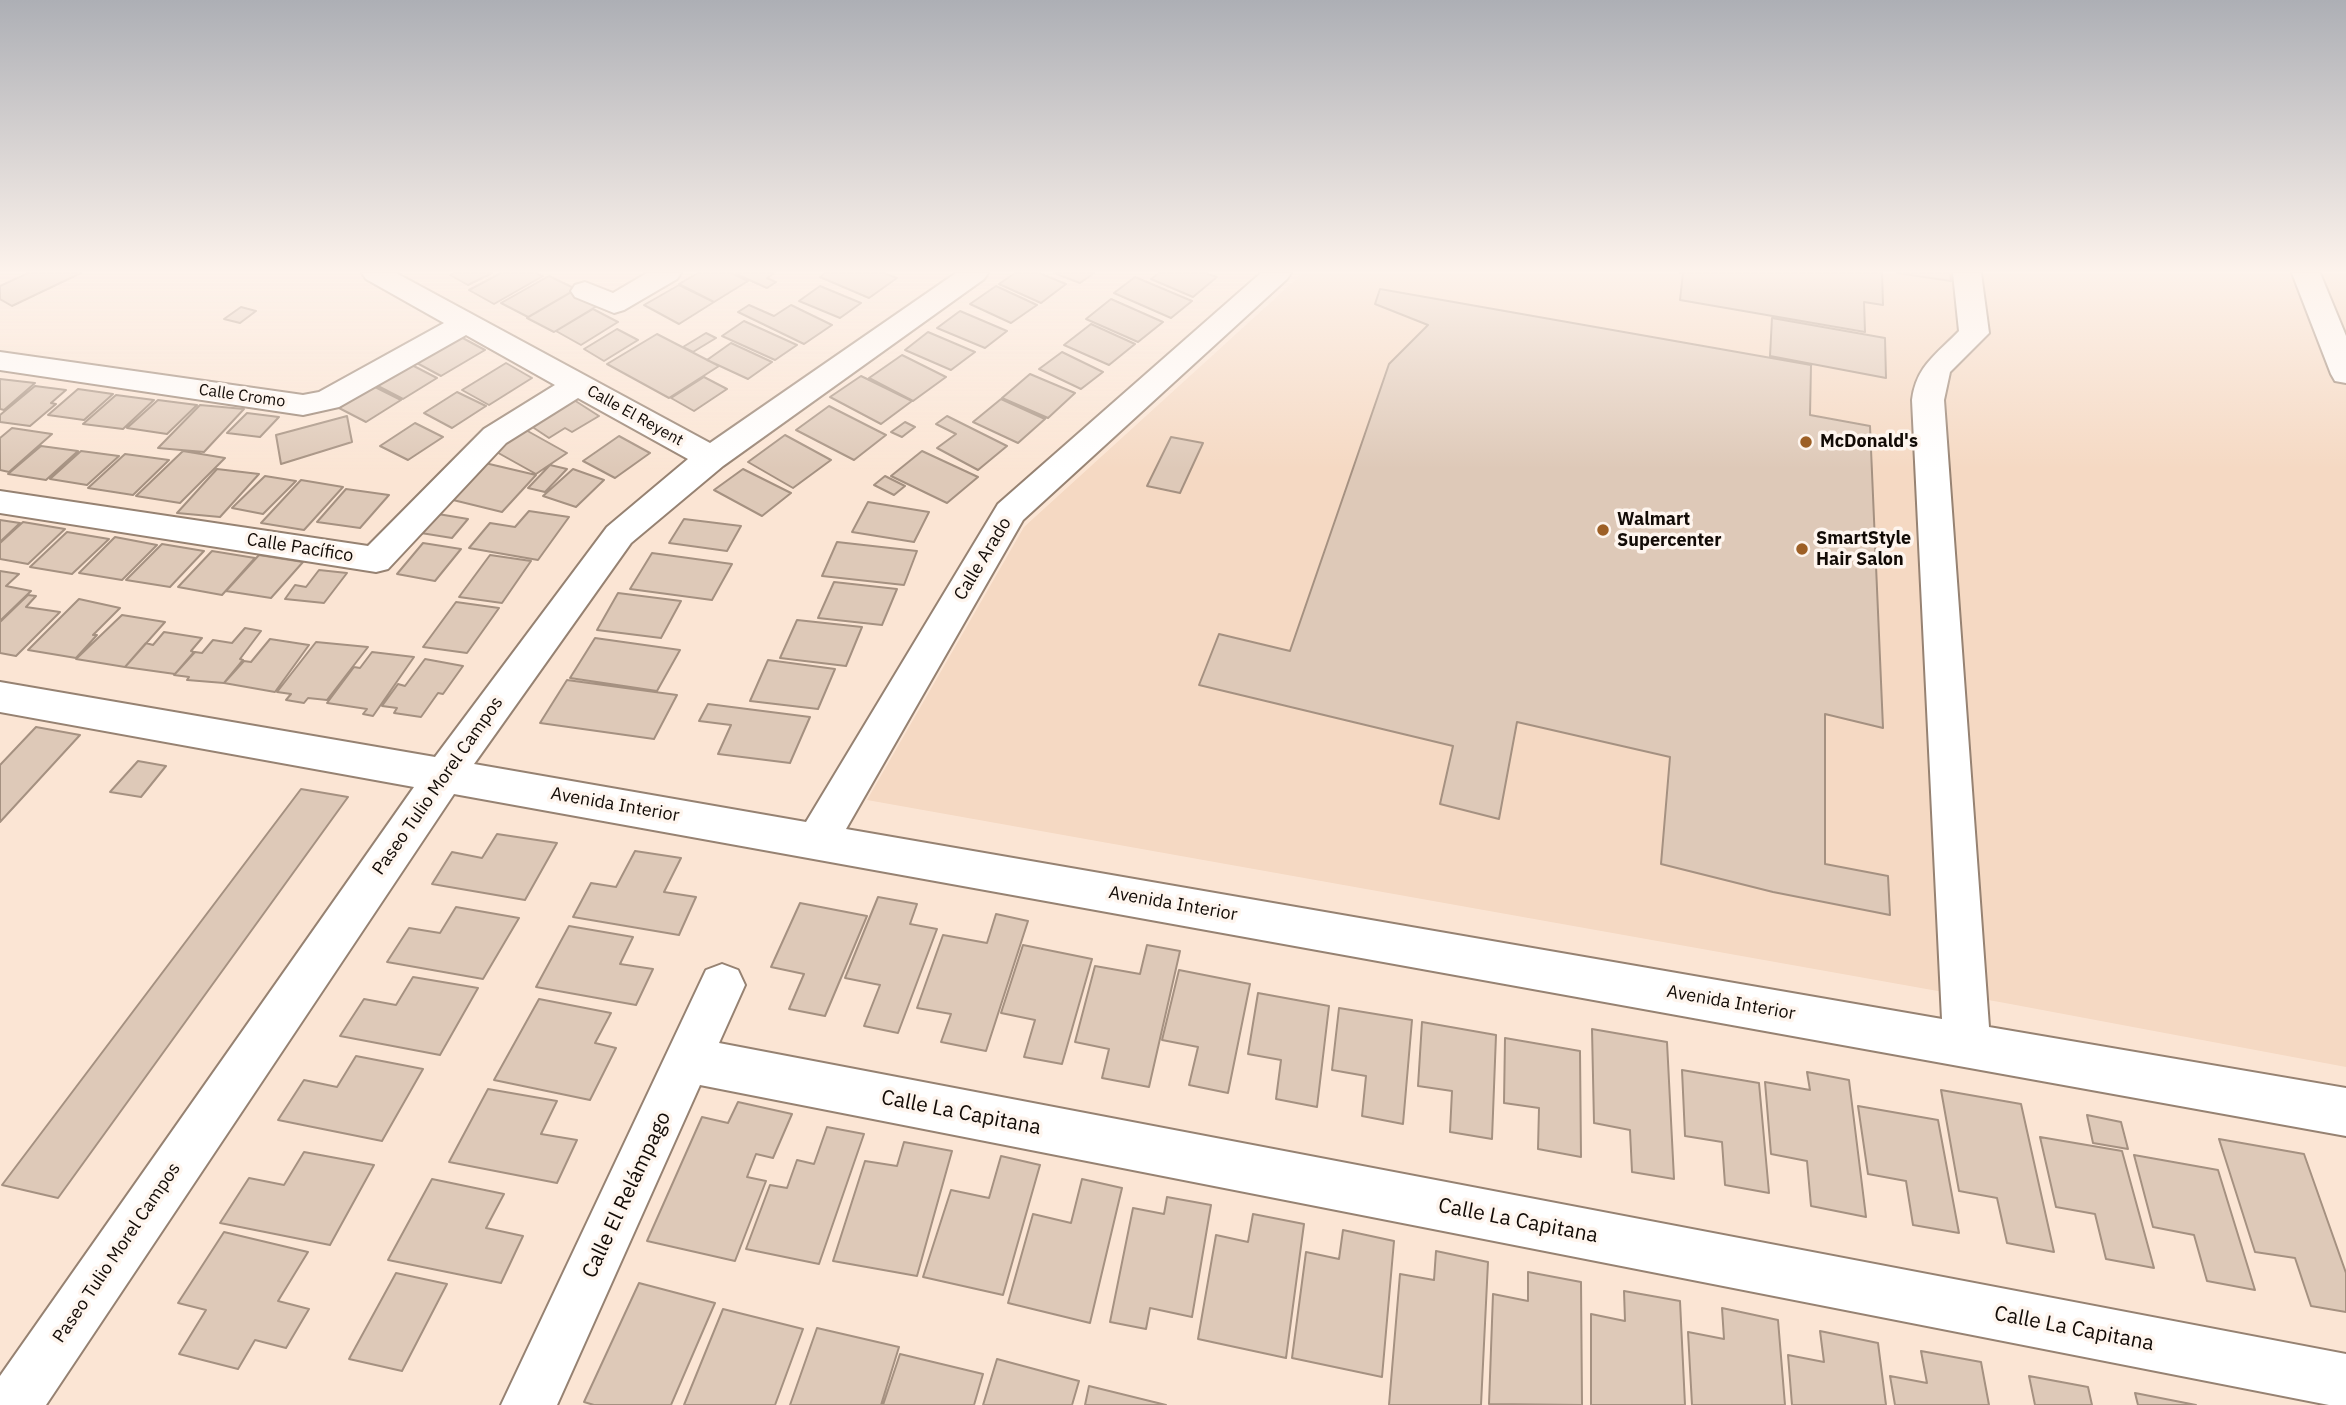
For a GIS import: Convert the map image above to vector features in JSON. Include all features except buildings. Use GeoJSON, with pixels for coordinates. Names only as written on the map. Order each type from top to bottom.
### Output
{"type":"FeatureCollection","features":[{"type":"Feature","properties":{"kind":"street","name":"Calle Cromo"},"geometry":{"type":"LineString","coordinates":[[0,361],[303,405],[328,400],[438,339]]}},
{"type":"Feature","properties":{"kind":"street","name":"Calle El Reyent"},"geometry":{"type":"LineString","coordinates":[[495,339],[711,458]]}},
{"type":"Feature","properties":{"kind":"street","name":"Paseo Tulio Morel Campos"},"geometry":{"type":"LineString","coordinates":[[13,1405],[444,774],[619,535],[711,458],[881,339]]}},
{"type":"Feature","properties":{"kind":"street","name":"Calle Arado"},"geometry":{"type":"LineString","coordinates":[[817,842],[1010,512],[1204,339]]}},
{"type":"Feature","properties":{"kind":"street"},"geometry":{"type":"LineString","coordinates":[[1968,339],[1934,372],[1928,385],[1968,1045]]}},
{"type":"Feature","properties":{"kind":"street"},"geometry":{"type":"LineString","coordinates":[[2332,339],[2346,374]]}},
{"type":"Feature","properties":{"kind":"street","name":"Calle Pacífico"},"geometry":{"type":"LineString","coordinates":[[0,502],[376,560],[495,436],[578,384]]}},
{"type":"Feature","properties":{"kind":"street","name":"Avenida Interior"},"geometry":{"type":"LineString","coordinates":[[0,697],[2346,1112]]}},
{"type":"Feature","properties":{"kind":"street","name":"Calle El Relámpago"},"geometry":{"type":"LineString","coordinates":[[529,1405],[722,985]]}},
{"type":"Feature","properties":{"kind":"street","name":"Calle La Capitana"},"geometry":{"type":"LineString","coordinates":[[689,1060],[2346,1381]]}},
{"type":"Feature","properties":{"kind":"shaded area"},"geometry":{"type":"Polygon","coordinates":[[[1231,339],[2346,339],[2346,1067],[2005,1003],[867,800],[1024,527],[1231,339]]]}},
{"type":"Feature","properties":{"kind":"place","name":"McDonald's"},"geometry":{"type":"Point","coordinates":[1806,442]}},
{"type":"Feature","properties":{"kind":"place","name":"Walmart Supercenter"},"geometry":{"type":"Point","coordinates":[1603,530]}},
{"type":"Feature","properties":{"kind":"place","name":"SmartStyle Hair Salon"},"geometry":{"type":"Point","coordinates":[1802,549]}}]}
